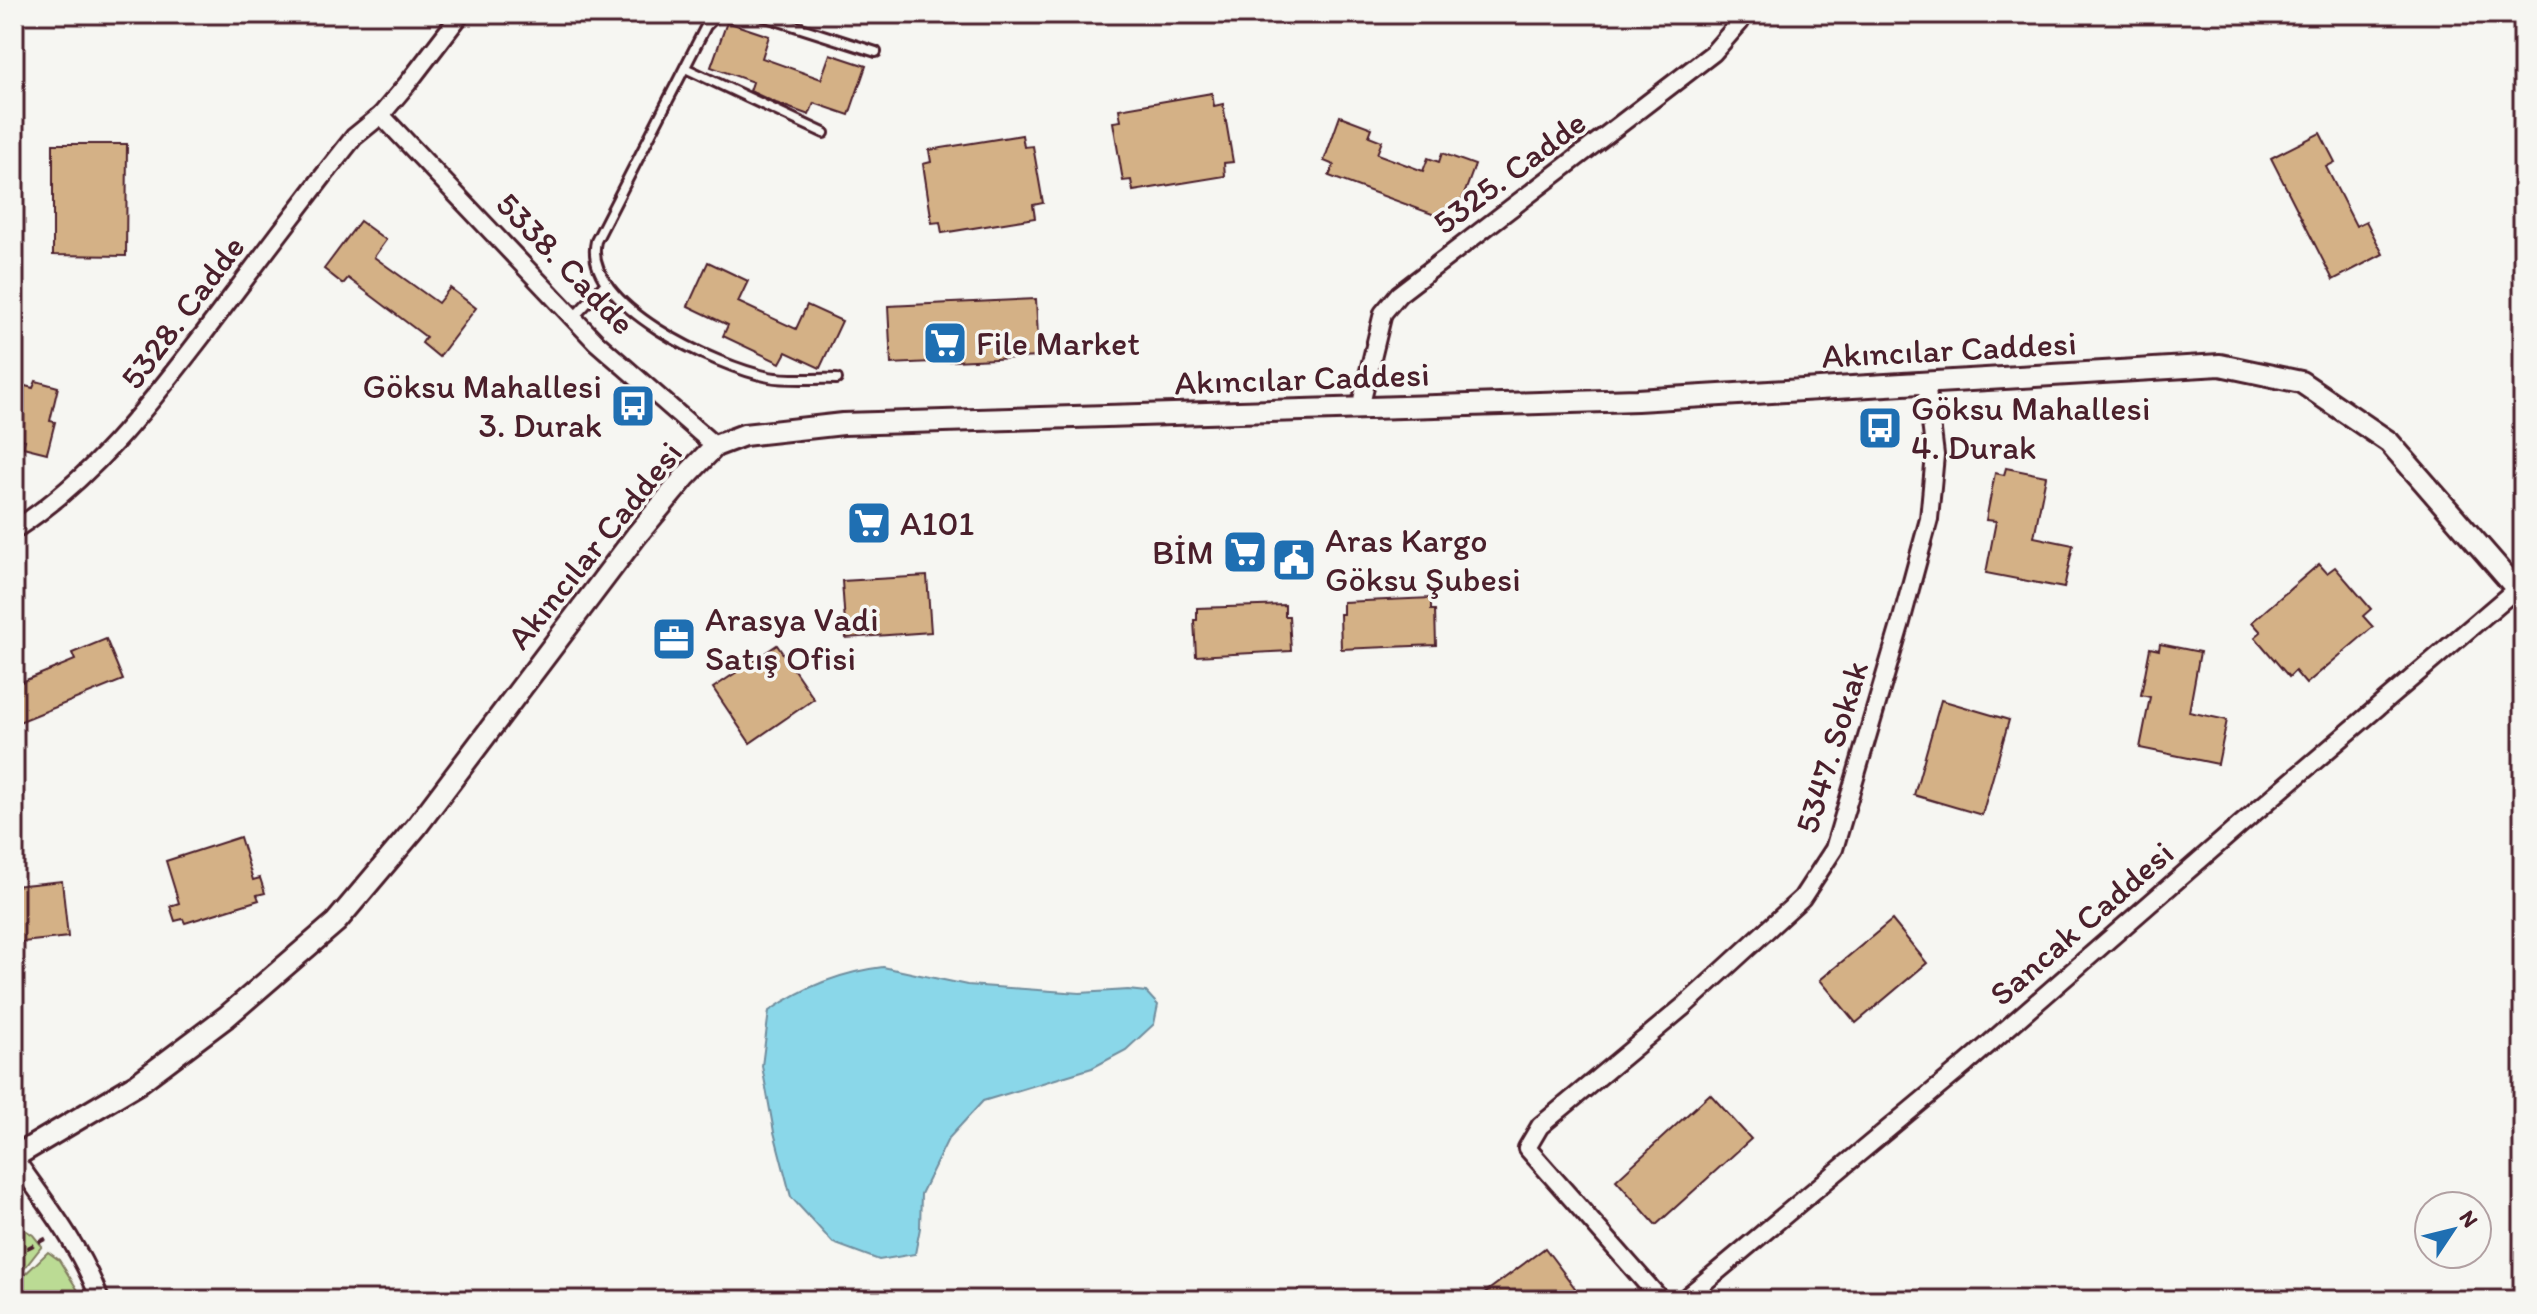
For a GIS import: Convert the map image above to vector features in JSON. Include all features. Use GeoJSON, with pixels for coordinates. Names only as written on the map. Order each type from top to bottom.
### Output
{"type":"FeatureCollection","features":[{"type":"Feature","properties":{"kind":"street","name":"5328. Cadde"},"geometry":{"type":"LineString","coordinates":[[14,530],[67,490],[145,411],[354,137],[381,115],[461,14]]}},
{"type":"Feature","properties":{"kind":"street","name":"5325. Cadde"},"geometry":{"type":"LineString","coordinates":[[1360,408],[1383,313],[1399,294],[1713,53],[1740,22],[1743,14]]}},
{"type":"Feature","properties":{"kind":"street","name":"5338. Cadde"},"geometry":{"type":"LineString","coordinates":[[381,115],[596,342],[715,446]]}},
{"type":"Feature","properties":{"kind":"street","name":"Akıncılar Caddesi"},"geometry":{"type":"LineString","coordinates":[[14,1157],[137,1084],[226,1017],[336,922],[417,826],[636,536],[685,477],[715,446],[744,435],[843,424],[1637,400],[2220,365],[2301,382],[2389,442],[2521,590]]}},
{"type":"Feature","properties":{"kind":"street","name":"5347. Sokak"},"geometry":{"type":"LineString","coordinates":[[1661,1300],[1527,1148],[1540,1126],[1684,1006],[1802,898],[1834,849],[1929,519],[1935,455],[1926,382]]}},
{"type":"Feature","properties":{"kind":"street","name":"Sancak Caddesi"},"geometry":{"type":"LineString","coordinates":[[1683,1300],[1966,1064],[2240,825],[2521,590]]}},
{"type":"Feature","properties":{"kind":"street"},"geometry":{"type":"LineString","coordinates":[[14,1157],[65,1229],[100,1300]]}},
{"type":"Feature","properties":{"kind":"lane"},"geometry":{"type":"LineString","coordinates":[[718,14],[706,26],[596,241],[593,254],[597,269],[614,295],[691,350],[770,377],[837,379]]}},
{"type":"Feature","properties":{"kind":"lane"},"geometry":{"type":"LineString","coordinates":[[757,14],[876,52]]}},
{"type":"Feature","properties":{"kind":"lane"},"geometry":{"type":"LineString","coordinates":[[685,68],[824,133]]}},
{"type":"Feature","properties":{"kind":"lane"},"geometry":{"type":"LineString","coordinates":[[574,317],[606,283]]}},
{"type":"Feature","properties":{"kind":"path"},"geometry":{"type":"LineString","coordinates":[[14,1255],[65,1229]]}},
{"type":"Feature","properties":{"kind":"green space"},"geometry":{"type":"Polygon","coordinates":[[[19,1226],[42,1246],[24,1269],[14,1274],[14,1228],[19,1226]]]}},
{"type":"Feature","properties":{"kind":"green space"},"geometry":{"type":"Polygon","coordinates":[[[48,1252],[59,1260],[84,1300],[14,1300],[14,1285],[48,1252]]]}},
{"type":"Feature","properties":{"kind":"water"},"geometry":{"type":"Polygon","coordinates":[[[883,967],[967,985],[1080,993],[1146,992],[1158,1005],[1154,1024],[1126,1050],[1092,1068],[983,1101],[948,1139],[921,1194],[915,1254],[879,1260],[833,1243],[791,1197],[774,1132],[762,1066],[769,1011],[823,982],[883,967]]]}},
{"type":"Feature","properties":{"kind":"building"},"geometry":{"type":"Polygon","coordinates":[[[727,22],[769,36],[762,58],[821,79],[830,54],[866,66],[849,115],[814,103],[809,115],[750,91],[753,82],[711,67],[727,22]]]}},
{"type":"Feature","properties":{"kind":"building"},"geometry":{"type":"Polygon","coordinates":[[[1212,93],[1214,106],[1223,104],[1233,162],[1224,163],[1225,176],[1133,191],[1131,180],[1123,181],[1113,122],[1121,121],[1119,109],[1212,93]]]}},
{"type":"Feature","properties":{"kind":"building"},"geometry":{"type":"Polygon","coordinates":[[[1340,116],[1372,128],[1369,136],[1382,141],[1377,154],[1423,171],[1428,158],[1439,162],[1442,153],[1475,165],[1458,211],[1447,207],[1443,218],[1329,176],[1334,165],[1324,161],[1340,116]]]}},
{"type":"Feature","properties":{"kind":"building"},"geometry":{"type":"Polygon","coordinates":[[[2320,133],[2335,162],[2326,167],[2356,226],[2366,221],[2383,254],[2333,280],[2271,158],[2320,133]]]}},
{"type":"Feature","properties":{"kind":"building"},"geometry":{"type":"Polygon","coordinates":[[[1022,135],[1024,147],[1033,146],[1043,203],[1033,205],[1035,218],[942,233],[940,222],[932,223],[923,164],[931,162],[929,150],[1022,135]]]}},
{"type":"Feature","properties":{"kind":"building"},"geometry":{"type":"Polygon","coordinates":[[[53,144],[127,144],[126,256],[53,255],[53,144]]]}},
{"type":"Feature","properties":{"kind":"building"},"geometry":{"type":"Polygon","coordinates":[[[360,221],[386,240],[374,257],[438,303],[450,288],[476,308],[439,357],[422,343],[426,337],[348,278],[343,284],[324,269],[360,221]]]}},
{"type":"Feature","properties":{"kind":"building"},"geometry":{"type":"Polygon","coordinates":[[[708,262],[748,281],[738,302],[796,329],[807,305],[842,321],[820,368],[786,352],[780,363],[723,336],[728,325],[688,306],[708,262]]]}},
{"type":"Feature","properties":{"kind":"building"},"geometry":{"type":"Polygon","coordinates":[[[1036,299],[1039,357],[891,364],[888,306],[1036,299]]]}},
{"type":"Feature","properties":{"kind":"building"},"geometry":{"type":"Polygon","coordinates":[[[36,381],[58,387],[50,421],[55,422],[47,453],[23,447],[25,440],[14,437],[14,383],[33,388],[36,381]]]}},
{"type":"Feature","properties":{"kind":"building"},"geometry":{"type":"Polygon","coordinates":[[[2006,468],[2046,476],[2034,537],[2073,545],[2064,588],[1986,573],[1996,521],[1986,520],[1995,473],[2004,475],[2006,468]]]}},
{"type":"Feature","properties":{"kind":"building"},"geometry":{"type":"Polygon","coordinates":[[[2319,564],[2327,573],[2335,567],[2371,609],[2363,616],[2373,627],[2306,684],[2295,671],[2289,677],[2255,637],[2261,632],[2252,622],[2319,564]]]}},
{"type":"Feature","properties":{"kind":"building"},"geometry":{"type":"Polygon","coordinates":[[[927,576],[931,632],[846,638],[842,581],[927,576]]]}},
{"type":"Feature","properties":{"kind":"building"},"geometry":{"type":"Polygon","coordinates":[[[1431,598],[1431,610],[1435,610],[1436,645],[1341,649],[1340,614],[1343,614],[1343,602],[1431,598]]]}},
{"type":"Feature","properties":{"kind":"building"},"geometry":{"type":"Polygon","coordinates":[[[1285,605],[1285,616],[1289,616],[1291,651],[1196,656],[1194,620],[1197,620],[1197,608],[1285,605]]]}},
{"type":"Feature","properties":{"kind":"building"},"geometry":{"type":"Polygon","coordinates":[[[106,639],[123,680],[14,724],[14,685],[75,660],[72,653],[106,639]]]}},
{"type":"Feature","properties":{"kind":"building"},"geometry":{"type":"Polygon","coordinates":[[[2160,644],[2200,652],[2189,712],[2227,720],[2218,764],[2140,748],[2150,697],[2141,695],[2150,648],[2159,650],[2160,644]]]}},
{"type":"Feature","properties":{"kind":"building"},"geometry":{"type":"Polygon","coordinates":[[[777,645],[814,699],[750,743],[713,688],[777,645]]]}},
{"type":"Feature","properties":{"kind":"building"},"geometry":{"type":"Polygon","coordinates":[[[1941,700],[2009,720],[1982,815],[1914,795],[1941,700]]]}},
{"type":"Feature","properties":{"kind":"building"},"geometry":{"type":"Polygon","coordinates":[[[240,837],[253,880],[260,878],[265,893],[257,895],[259,900],[185,923],[183,919],[175,921],[170,906],[179,903],[166,861],[240,837]]]}},
{"type":"Feature","properties":{"kind":"building"},"geometry":{"type":"Polygon","coordinates":[[[62,881],[68,937],[14,943],[14,886],[62,881]]]}},
{"type":"Feature","properties":{"kind":"building"},"geometry":{"type":"Polygon","coordinates":[[[1892,920],[1927,963],[1856,1023],[1820,980],[1892,920]]]}},
{"type":"Feature","properties":{"kind":"building"},"geometry":{"type":"Polygon","coordinates":[[[1710,1094],[1751,1139],[1656,1225],[1616,1180],[1710,1094]]]}},
{"type":"Feature","properties":{"kind":"building"},"geometry":{"type":"Polygon","coordinates":[[[1545,1248],[1584,1300],[1475,1300],[1545,1248]]]}},
{"type":"Feature","properties":{"kind":"place","name":"File Market"},"geometry":{"type":"Point","coordinates":[945,343]}},
{"type":"Feature","properties":{"kind":"place","name":"Göksu Mahallesi 3. Durak"},"geometry":{"type":"Point","coordinates":[633,406]}},
{"type":"Feature","properties":{"kind":"place","name":"Göksu Mahallesi 4. Durak"},"geometry":{"type":"Point","coordinates":[1880,428]}},
{"type":"Feature","properties":{"kind":"place","name":"A101"},"geometry":{"type":"Point","coordinates":[869,523]}},
{"type":"Feature","properties":{"kind":"place","name":"BİM"},"geometry":{"type":"Point","coordinates":[1245,552]}},
{"type":"Feature","properties":{"kind":"place","name":"Aras Kargo Göksu Şubesi"},"geometry":{"type":"Point","coordinates":[1294,560]}},
{"type":"Feature","properties":{"kind":"place","name":"Arasya Vadi Satış Ofisi"},"geometry":{"type":"Point","coordinates":[674,639]}}]}
